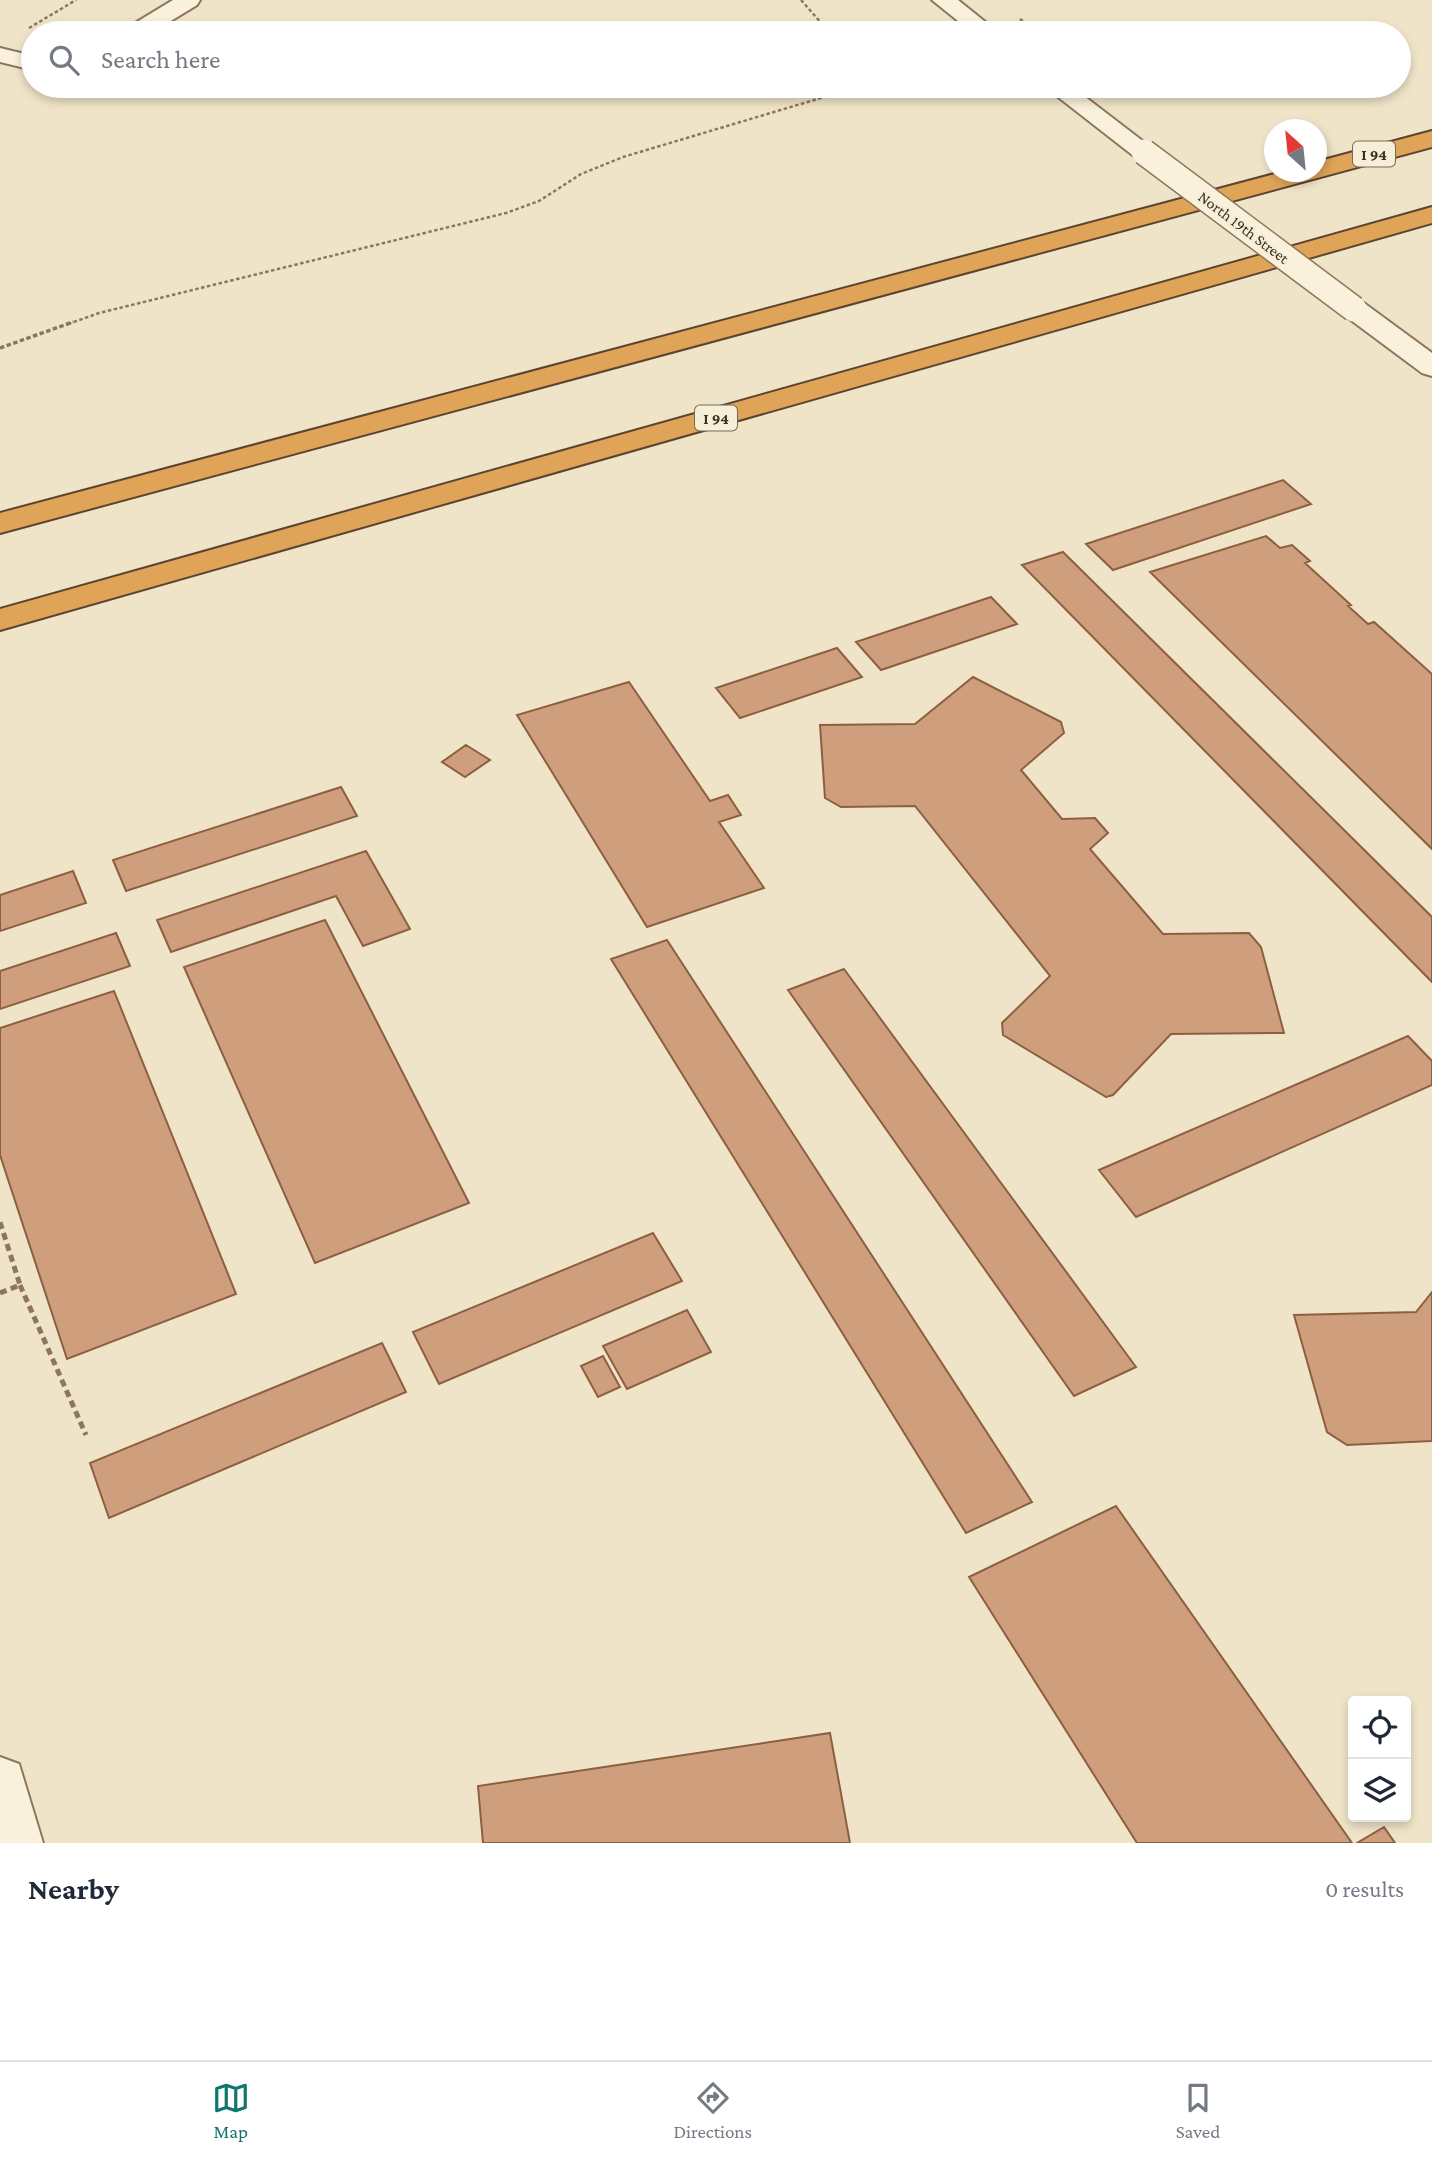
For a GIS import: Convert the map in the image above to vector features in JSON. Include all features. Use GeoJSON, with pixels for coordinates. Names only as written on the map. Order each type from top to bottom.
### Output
{"type":"FeatureCollection","features":[{"type":"Feature","properties":{"kind":"highway","name":"I 94"},"geometry":{"type":"LineString","coordinates":[[1327,167],[1432,139]]}},
{"type":"Feature","properties":{"kind":"highway"},"geometry":{"type":"LineString","coordinates":[[0,523],[1273,182]]}},
{"type":"Feature","properties":{"kind":"highway","name":"I 94"},"geometry":{"type":"LineString","coordinates":[[0,620],[1432,215]]}},
{"type":"Feature","properties":{"kind":"street"},"geometry":{"type":"LineString","coordinates":[[155,21],[189,0]]}},
{"type":"Feature","properties":{"kind":"street"},"geometry":{"type":"LineString","coordinates":[[943,0],[971,21]]}},
{"type":"Feature","properties":{"kind":"street"},"geometry":{"type":"LineString","coordinates":[[0,55],[21,60]]}},
{"type":"Feature","properties":{"kind":"street","name":"North 19th Street"},"geometry":{"type":"LineString","coordinates":[[1072,98],[1432,367]]}},
{"type":"Feature","properties":{"kind":"street"},"geometry":{"type":"LineString","coordinates":[[0,1783],[16,1843]]}},
{"type":"Feature","properties":{"kind":"path"},"geometry":{"type":"LineString","coordinates":[[41,21],[76,0]]}},
{"type":"Feature","properties":{"kind":"path"},"geometry":{"type":"LineString","coordinates":[[801,0],[819,21]]}},
{"type":"Feature","properties":{"kind":"path"},"geometry":{"type":"LineString","coordinates":[[0,348],[99,313],[506,213],[539,201],[580,174],[623,157],[821,98]]}},
{"type":"Feature","properties":{"kind":"path"},"geometry":{"type":"LineString","coordinates":[[0,1222],[20,1285],[86,1435]]}},
{"type":"Feature","properties":{"kind":"path"},"geometry":{"type":"LineString","coordinates":[[0,1293],[20,1285]]}},
{"type":"Feature","properties":{"kind":"building"},"geometry":{"type":"Polygon","coordinates":[[[1283,480],[1311,504],[1113,570],[1086,544],[1283,480]]]}},
{"type":"Feature","properties":{"kind":"building"},"geometry":{"type":"Polygon","coordinates":[[[1266,536],[1280,548],[1292,545],[1310,561],[1305,563],[1351,605],[1348,606],[1368,624],[1374,622],[1432,674],[1432,849],[1150,572],[1266,536]]]}},
{"type":"Feature","properties":{"kind":"building"},"geometry":{"type":"Polygon","coordinates":[[[1063,552],[1432,917],[1432,982],[1022,565],[1063,552]]]}},
{"type":"Feature","properties":{"kind":"building"},"geometry":{"type":"Polygon","coordinates":[[[991,597],[1017,624],[881,670],[856,642],[991,597]]]}},
{"type":"Feature","properties":{"kind":"building"},"geometry":{"type":"Polygon","coordinates":[[[837,648],[862,677],[740,718],[716,688],[837,648]]]}},
{"type":"Feature","properties":{"kind":"building"},"geometry":{"type":"Polygon","coordinates":[[[973,677],[1061,722],[1064,733],[1021,770],[1062,819],[1095,818],[1108,833],[1090,849],[1163,934],[1249,933],[1261,947],[1284,1033],[1171,1034],[1113,1095],[1106,1097],[1003,1035],[1002,1023],[1050,976],[915,806],[841,807],[825,798],[820,725],[915,724],[973,677]]]}},
{"type":"Feature","properties":{"kind":"building"},"geometry":{"type":"Polygon","coordinates":[[[629,682],[710,801],[728,795],[741,815],[719,822],[764,888],[647,927],[517,715],[629,682]]]}},
{"type":"Feature","properties":{"kind":"building"},"geometry":{"type":"Polygon","coordinates":[[[466,745],[490,760],[465,777],[442,762],[466,745]]]}},
{"type":"Feature","properties":{"kind":"building"},"geometry":{"type":"Polygon","coordinates":[[[341,787],[357,816],[126,891],[113,860],[341,787]]]}},
{"type":"Feature","properties":{"kind":"building"},"geometry":{"type":"Polygon","coordinates":[[[366,851],[410,929],[363,946],[336,896],[171,952],[157,920],[366,851]]]}},
{"type":"Feature","properties":{"kind":"building"},"geometry":{"type":"Polygon","coordinates":[[[73,871],[86,903],[0,931],[0,895],[73,871]]]}},
{"type":"Feature","properties":{"kind":"building"},"geometry":{"type":"Polygon","coordinates":[[[325,920],[469,1203],[315,1263],[184,967],[325,920]]]}},
{"type":"Feature","properties":{"kind":"building"},"geometry":{"type":"Polygon","coordinates":[[[116,933],[130,966],[0,1009],[0,971],[116,933]]]}},
{"type":"Feature","properties":{"kind":"building"},"geometry":{"type":"Polygon","coordinates":[[[667,940],[1032,1502],[966,1533],[611,959],[667,940]]]}},
{"type":"Feature","properties":{"kind":"building"},"geometry":{"type":"Polygon","coordinates":[[[844,969],[1136,1367],[1074,1396],[788,990],[844,969]]]}},
{"type":"Feature","properties":{"kind":"building"},"geometry":{"type":"Polygon","coordinates":[[[114,991],[236,1294],[67,1359],[0,1155],[0,1028],[114,991]]]}},
{"type":"Feature","properties":{"kind":"building"},"geometry":{"type":"Polygon","coordinates":[[[1408,1036],[1432,1061],[1432,1085],[1136,1217],[1099,1170],[1408,1036]]]}},
{"type":"Feature","properties":{"kind":"building"},"geometry":{"type":"Polygon","coordinates":[[[653,1233],[682,1281],[439,1384],[413,1332],[653,1233]]]}},
{"type":"Feature","properties":{"kind":"building"},"geometry":{"type":"Polygon","coordinates":[[[1432,1292],[1432,1441],[1347,1445],[1327,1432],[1294,1315],[1416,1312],[1432,1292]]]}},
{"type":"Feature","properties":{"kind":"building"},"geometry":{"type":"Polygon","coordinates":[[[687,1310],[711,1352],[627,1389],[603,1346],[687,1310]]]}},
{"type":"Feature","properties":{"kind":"building"},"geometry":{"type":"Polygon","coordinates":[[[382,1343],[406,1392],[109,1518],[90,1463],[382,1343]]]}},
{"type":"Feature","properties":{"kind":"building"},"geometry":{"type":"Polygon","coordinates":[[[603,1356],[620,1387],[598,1397],[581,1366],[603,1356]]]}},
{"type":"Feature","properties":{"kind":"building"},"geometry":{"type":"Polygon","coordinates":[[[1116,1506],[1352,1843],[1137,1843],[969,1577],[1116,1506]]]}},
{"type":"Feature","properties":{"kind":"building"},"geometry":{"type":"Polygon","coordinates":[[[830,1733],[850,1843],[483,1843],[478,1786],[830,1733]]]}},
{"type":"Feature","properties":{"kind":"building"},"geometry":{"type":"Polygon","coordinates":[[[1384,1827],[1395,1843],[1357,1843],[1384,1827]]]}}]}
